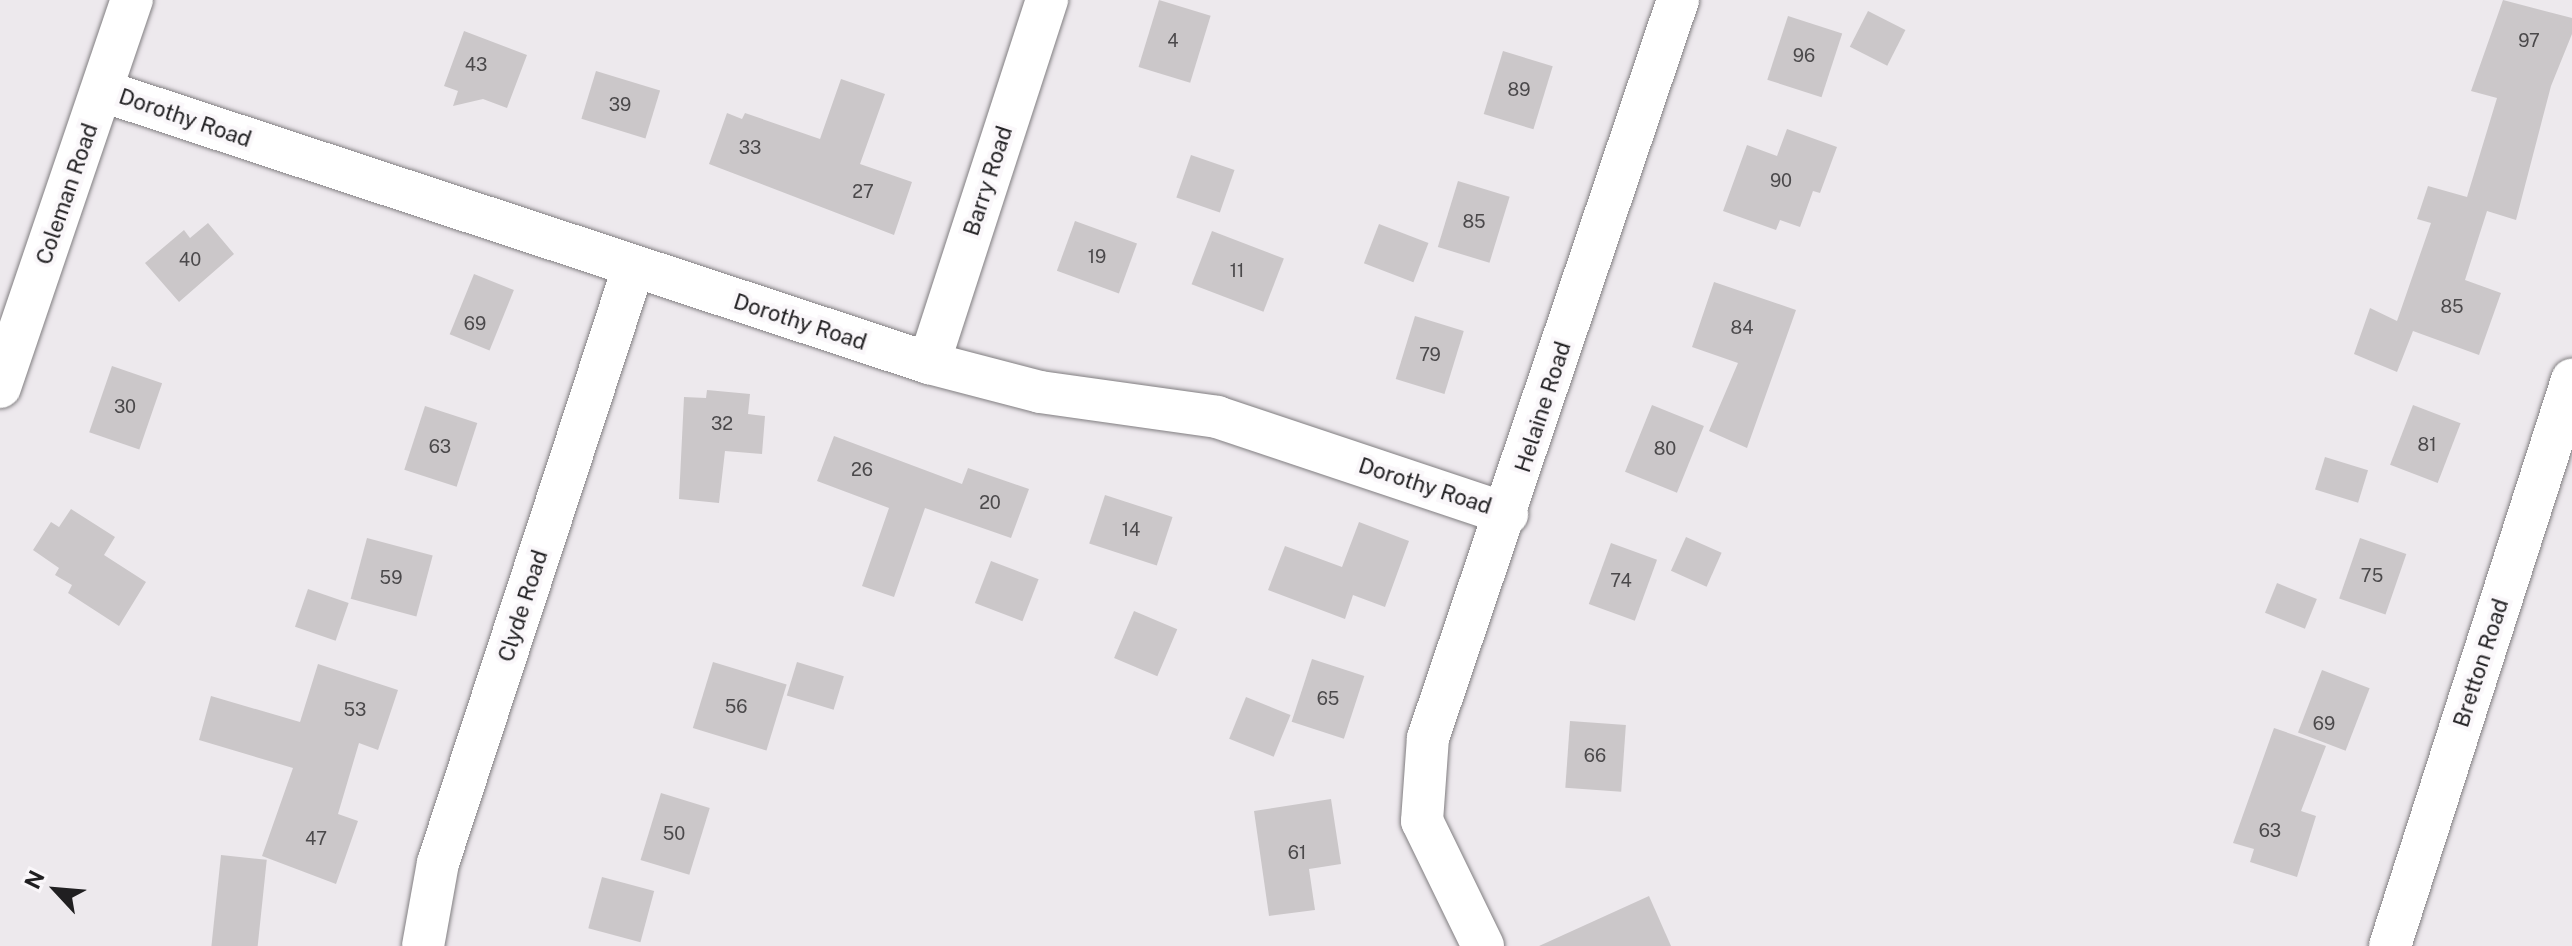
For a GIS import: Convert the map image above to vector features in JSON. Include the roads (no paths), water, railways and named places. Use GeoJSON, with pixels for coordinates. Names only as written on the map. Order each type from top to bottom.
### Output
{"type":"FeatureCollection","features":[{"type":"Feature","properties":{"kind":"street","name":"Coleman Road"},"geometry":{"type":"LineString","coordinates":[[0,387],[132,0]]}},
{"type":"Feature","properties":{"kind":"street","name":"Barry Road"},"geometry":{"type":"LineString","coordinates":[[929,363],[1047,0]]}},
{"type":"Feature","properties":{"kind":"street","name":"Helaine Road"},"geometry":{"type":"LineString","coordinates":[[1483,946],[1422,821],[1428,738],[1507,514],[1678,0]]}},
{"type":"Feature","properties":{"kind":"street","name":"Dorothy Road"},"geometry":{"type":"LineString","coordinates":[[103,91],[633,269],[929,363],[1040,392],[1217,417],[1507,514]]}},
{"type":"Feature","properties":{"kind":"street","name":"Clyde Road"},"geometry":{"type":"LineString","coordinates":[[423,946],[438,863],[633,269]]}},
{"type":"Feature","properties":{"kind":"street","name":"Bretton Road"},"geometry":{"type":"LineString","coordinates":[[2390,946],[2572,380]]}}]}
